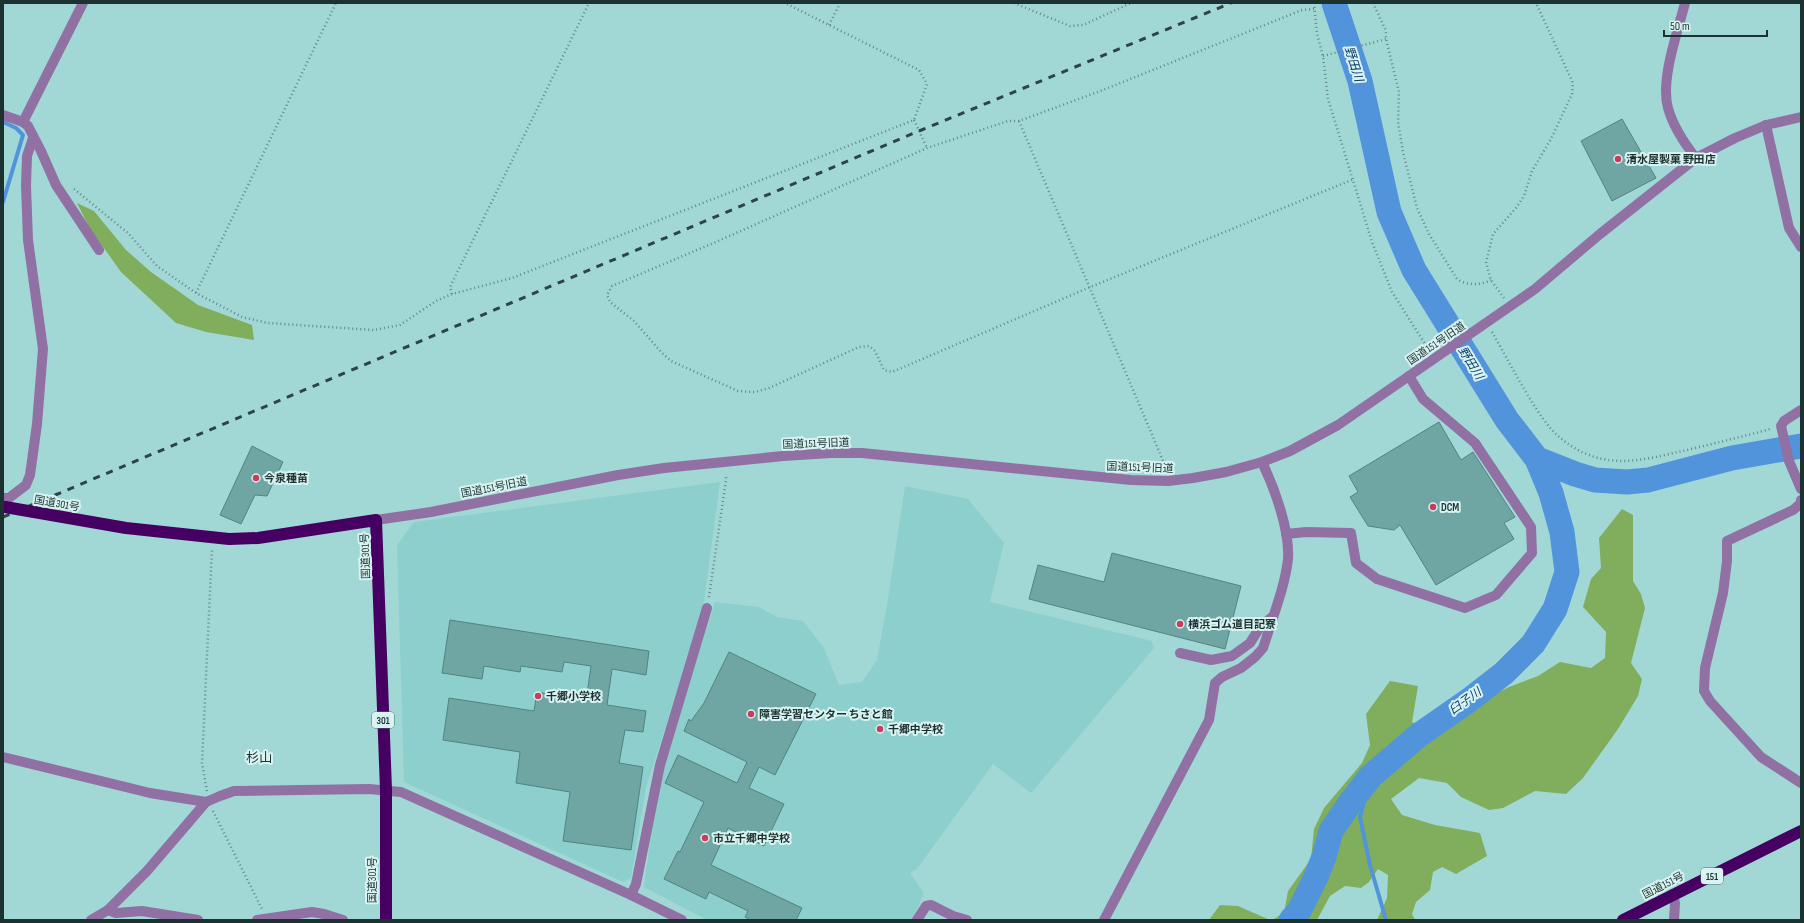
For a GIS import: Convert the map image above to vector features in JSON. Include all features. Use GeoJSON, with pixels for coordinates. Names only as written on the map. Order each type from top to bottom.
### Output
{"type":"FeatureCollection","features":[{"type":"Feature","properties":{"kind":"highway","name":"国道301号"},"geometry":{"type":"LineString","coordinates":[[4,504],[34,512],[126,528],[228,539],[258,538],[376,520],[386,790],[386,920]]}},
{"type":"Feature","properties":{"kind":"highway","name":"国道151号"},"geometry":{"type":"LineString","coordinates":[[1623,920],[1801,832]]}},
{"type":"Feature","properties":{"kind":"street"},"geometry":{"type":"LineString","coordinates":[[23,122],[83,3]]}},
{"type":"Feature","properties":{"kind":"street"},"geometry":{"type":"LineString","coordinates":[[1685,3],[1666,75],[1667,106],[1674,124],[1696,158]]}},
{"type":"Feature","properties":{"kind":"street"},"geometry":{"type":"LineString","coordinates":[[3,115],[23,122],[28,126],[56,185],[99,250]]}},
{"type":"Feature","properties":{"kind":"street","name":"国道151号旧道"},"geometry":{"type":"LineString","coordinates":[[376,520],[431,512],[618,475],[664,468],[783,456],[862,453],[1131,480],[1168,481],[1226,472],[1262,462],[1290,451],[1338,425],[1483,326],[1535,289],[1600,234],[1696,158],[1735,138],[1766,125],[1801,116]]}},
{"type":"Feature","properties":{"kind":"street"},"geometry":{"type":"LineString","coordinates":[[1766,125],[1789,228],[1801,247]]}},
{"type":"Feature","properties":{"kind":"street"},"geometry":{"type":"LineString","coordinates":[[4,504],[9,498],[26,485],[30,475],[37,424],[42,349],[28,240],[26,186],[27,156],[34,138]]}},
{"type":"Feature","properties":{"kind":"street"},"geometry":{"type":"LineString","coordinates":[[1286,534],[1306,532],[1351,533],[1356,563],[1377,579],[1465,608],[1496,595],[1532,553],[1532,527],[1475,444],[1423,399],[1409,376]]}},
{"type":"Feature","properties":{"kind":"street"},"geometry":{"type":"LineString","coordinates":[[1801,410],[1784,421],[1781,428],[1789,461],[1801,490]]}},
{"type":"Feature","properties":{"kind":"street"},"geometry":{"type":"LineString","coordinates":[[1104,920],[1209,720],[1215,683],[1222,677],[1241,668],[1256,657],[1263,648],[1283,581],[1288,558],[1286,534],[1272,483],[1262,462]]}},
{"type":"Feature","properties":{"kind":"street"},"geometry":{"type":"LineString","coordinates":[[1801,500],[1800,504],[1793,510],[1727,541],[1727,561],[1723,593],[1705,668],[1704,691],[1710,701],[1761,757],[1801,783]]}},
{"type":"Feature","properties":{"kind":"street"},"geometry":{"type":"LineString","coordinates":[[631,895],[636,884],[660,765],[708,608]]}},
{"type":"Feature","properties":{"kind":"street"},"geometry":{"type":"LineString","coordinates":[[1180,653],[1211,660],[1232,656],[1250,643],[1260,627],[1272,617]]}},
{"type":"Feature","properties":{"kind":"street"},"geometry":{"type":"LineString","coordinates":[[3,757],[150,792],[206,802]]}},
{"type":"Feature","properties":{"kind":"street"},"geometry":{"type":"LineString","coordinates":[[91,920],[108,910],[147,871],[206,802],[234,791],[369,789],[401,792],[631,895],[682,920]]}},
{"type":"Feature","properties":{"kind":"street"},"geometry":{"type":"LineString","coordinates":[[1673,894],[1675,903],[1674,920]]}},
{"type":"Feature","properties":{"kind":"street"},"geometry":{"type":"LineString","coordinates":[[917,920],[926,906],[931,905],[952,916],[967,920]]}},
{"type":"Feature","properties":{"kind":"street"},"geometry":{"type":"LineString","coordinates":[[108,910],[116,913],[148,912],[198,920]]}},
{"type":"Feature","properties":{"kind":"street"},"geometry":{"type":"LineString","coordinates":[[262,919],[312,912],[343,920]]}},
{"type":"Feature","properties":{"kind":"path"},"geometry":{"type":"LineString","coordinates":[[196,293],[336,3]]}},
{"type":"Feature","properties":{"kind":"path"},"geometry":{"type":"LineString","coordinates":[[452,294],[450,286],[589,3]]}},
{"type":"Feature","properties":{"kind":"path"},"geometry":{"type":"LineString","coordinates":[[785,3],[919,70],[927,84],[914,120],[927,148]]}},
{"type":"Feature","properties":{"kind":"path"},"geometry":{"type":"LineString","coordinates":[[829,25],[840,3]]}},
{"type":"Feature","properties":{"kind":"path"},"geometry":{"type":"LineString","coordinates":[[1014,3],[1070,26],[1083,25],[1131,3]]}},
{"type":"Feature","properties":{"kind":"path"},"geometry":{"type":"LineString","coordinates":[[1314,3],[1317,34],[1323,56],[1328,99],[1354,178],[1372,242],[1392,292],[1436,357]]}},
{"type":"Feature","properties":{"kind":"path"},"geometry":{"type":"LineString","coordinates":[[1373,3],[1386,31],[1386,40],[1400,92],[1398,122],[1403,152],[1417,208],[1429,234],[1457,280],[1464,284],[1485,283],[1491,280]]}},
{"type":"Feature","properties":{"kind":"path"},"geometry":{"type":"LineString","coordinates":[[1511,306],[1491,280],[1486,263],[1493,234],[1516,208],[1524,196],[1532,171],[1551,139],[1572,94],[1573,83],[1536,3]]}},
{"type":"Feature","properties":{"kind":"path"},"geometry":{"type":"LineString","coordinates":[[1314,9],[1302,10],[1110,87],[1019,121],[1008,121],[927,148],[724,239],[612,286],[607,295],[610,302],[634,321],[662,354],[671,361],[738,391],[755,392],[769,388],[859,347],[869,346],[875,351],[884,370],[892,372],[1088,288],[1354,178]]}},
{"type":"Feature","properties":{"kind":"path"},"geometry":{"type":"LineString","coordinates":[[1323,56],[1386,40]]}},
{"type":"Feature","properties":{"kind":"path"},"geometry":{"type":"LineString","coordinates":[[51,172],[128,233],[157,266],[196,293],[242,318],[268,322],[374,330],[400,325],[436,301],[452,294],[512,278],[914,120]]}},
{"type":"Feature","properties":{"kind":"path"},"geometry":{"type":"LineString","coordinates":[[1019,121],[1088,288],[1166,468],[1168,481]]}},
{"type":"Feature","properties":{"kind":"path"},"geometry":{"type":"LineString","coordinates":[[1483,326],[1551,428],[1565,443],[1582,453],[1603,460],[1630,461],[1646,459],[1781,428]]}},
{"type":"Feature","properties":{"kind":"path"},"geometry":{"type":"LineString","coordinates":[[708,608],[726,480],[725,461]]}},
{"type":"Feature","properties":{"kind":"path"},"geometry":{"type":"LineString","coordinates":[[213,537],[202,763],[207,793],[206,802],[211,807],[262,919]]}},
{"type":"Feature","properties":{"kind":"shaded area","name":"千郷小学校"},"geometry":{"type":"Polygon","coordinates":[[[720,482],[703,609],[646,788],[631,878],[623,882],[404,782],[397,545],[414,522],[720,482]]]}},
{"type":"Feature","properties":{"kind":"shaded area","name":"千郷中学校"},"geometry":{"type":"Polygon","coordinates":[[[905,486],[968,499],[1004,543],[990,602],[1152,641],[1154,648],[1031,793],[993,764],[917,869],[910,873],[924,893],[912,920],[707,920],[644,887],[656,795],[664,757],[715,602],[759,607],[777,617],[803,621],[824,648],[839,685],[862,682],[877,660],[905,486]]]}},
{"type":"Feature","properties":{"kind":"green space"},"geometry":{"type":"Polygon","coordinates":[[[77,203],[94,211],[126,250],[151,272],[198,305],[252,325],[254,340],[206,332],[176,323],[121,272],[89,227],[77,203]]]}},
{"type":"Feature","properties":{"kind":"green space"},"geometry":{"type":"Polygon","coordinates":[[[1622,509],[1633,515],[1633,581],[1641,594],[1645,608],[1631,663],[1642,679],[1638,696],[1618,729],[1583,778],[1566,794],[1535,791],[1503,808],[1489,810],[1461,797],[1447,783],[1419,778],[1391,799],[1402,815],[1435,825],[1480,833],[1487,856],[1456,874],[1442,867],[1433,872],[1430,890],[1416,902],[1412,914],[1415,920],[1377,920],[1387,898],[1388,875],[1378,869],[1369,882],[1361,888],[1345,886],[1330,896],[1317,920],[1272,920],[1284,913],[1288,891],[1311,859],[1314,829],[1324,808],[1362,763],[1370,745],[1366,714],[1390,681],[1418,686],[1412,722],[1430,733],[1463,710],[1509,687],[1538,676],[1560,662],[1591,668],[1605,658],[1606,632],[1583,607],[1591,579],[1601,568],[1599,538],[1622,509]]]}},
{"type":"Feature","properties":{"kind":"green space"},"geometry":{"type":"Polygon","coordinates":[[[1220,905],[1238,906],[1270,920],[1209,920],[1220,905]]]}},
{"type":"Feature","properties":{"kind":"building","name":"清水屋製菓 野田店"},"geometry":{"type":"Polygon","coordinates":[[[1622,119],[1656,178],[1612,201],[1581,141],[1622,119]]]}},
{"type":"Feature","properties":{"kind":"building","name":"DCM"},"geometry":{"type":"Polygon","coordinates":[[[1439,422],[1461,460],[1473,452],[1515,517],[1504,523],[1514,539],[1436,585],[1400,525],[1394,530],[1368,526],[1350,497],[1358,492],[1349,476],[1439,422]]]}},
{"type":"Feature","properties":{"kind":"building","name":"今泉種苗"},"geometry":{"type":"Polygon","coordinates":[[[252,446],[283,462],[267,496],[255,495],[241,524],[220,515],[252,446]]]}},
{"type":"Feature","properties":{"kind":"building","name":"横浜ゴム道目記寮"},"geometry":{"type":"Polygon","coordinates":[[[1112,553],[1241,586],[1225,649],[1029,599],[1038,565],[1104,582],[1112,553]]]}},
{"type":"Feature","properties":{"kind":"building"},"geometry":{"type":"Polygon","coordinates":[[[450,620],[649,651],[646,675],[612,669],[607,705],[646,711],[643,732],[625,730],[619,763],[643,767],[631,850],[563,841],[570,792],[516,783],[520,752],[443,740],[449,698],[534,711],[537,692],[586,701],[591,666],[564,662],[562,672],[521,666],[520,672],[484,666],[482,679],[442,673],[450,620]]]}},
{"type":"Feature","properties":{"kind":"building"},"geometry":{"type":"Polygon","coordinates":[[[729,652],[816,694],[775,775],[759,767],[749,788],[784,804],[764,846],[728,828],[711,865],[802,908],[796,920],[751,920],[745,917],[748,911],[709,892],[706,899],[664,879],[678,851],[680,852],[704,802],[665,783],[678,755],[737,783],[747,762],[684,731],[689,719],[691,721],[704,703],[729,652]]]}},
{"type":"Feature","properties":{"kind":"waterway","name":"野田川"},"geometry":{"type":"LineString","coordinates":[[1334,3],[1360,81],[1389,212],[1414,270],[1507,420],[1537,459],[1595,480],[1627,482],[1648,480],[1732,458],[1801,446]]}},
{"type":"Feature","properties":{"kind":"waterway"},"geometry":{"type":"LineString","coordinates":[[3,122],[16,128],[23,135],[3,202]]}},
{"type":"Feature","properties":{"kind":"waterway","name":"臼子川"},"geometry":{"type":"LineString","coordinates":[[1291,920],[1299,911],[1315,879],[1324,857],[1331,831],[1371,776],[1419,735],[1468,701],[1504,673],[1533,644],[1555,609],[1567,572],[1562,532],[1551,493],[1537,459]]}},
{"type":"Feature","properties":{"kind":"waterway"},"geometry":{"type":"LineString","coordinates":[[1371,776],[1360,817],[1370,865],[1386,920]]}},
{"type":"Feature","properties":{"kind":"railway"},"geometry":{"type":"LineString","coordinates":[[3,517],[919,131],[1231,3]]}},
{"type":"Feature","properties":{"kind":"place","name":"清水屋製菓 野田店"},"geometry":{"type":"Point","coordinates":[1618,159]}},
{"type":"Feature","properties":{"kind":"place","name":"今泉種苗"},"geometry":{"type":"Point","coordinates":[256,478]}},
{"type":"Feature","properties":{"kind":"place","name":"DCM"},"geometry":{"type":"Point","coordinates":[1433,507]}},
{"type":"Feature","properties":{"kind":"place","name":"横浜ゴム道目記寮"},"geometry":{"type":"Point","coordinates":[1180,624]}},
{"type":"Feature","properties":{"kind":"place","name":"千郷小学校"},"geometry":{"type":"Point","coordinates":[538,696]}},
{"type":"Feature","properties":{"kind":"place","name":"障害学習センター ちさと館"},"geometry":{"type":"Point","coordinates":[751,714]}},
{"type":"Feature","properties":{"kind":"place","name":"千郷中学校"},"geometry":{"type":"Point","coordinates":[880,729]}},
{"type":"Feature","properties":{"kind":"place","name":"市立千郷中学校"},"geometry":{"type":"Point","coordinates":[705,838]}},
{"type":"Feature","properties":{"kind":"district","name":"杉山"},"geometry":{"type":"Point","coordinates":[259,757]}}]}
